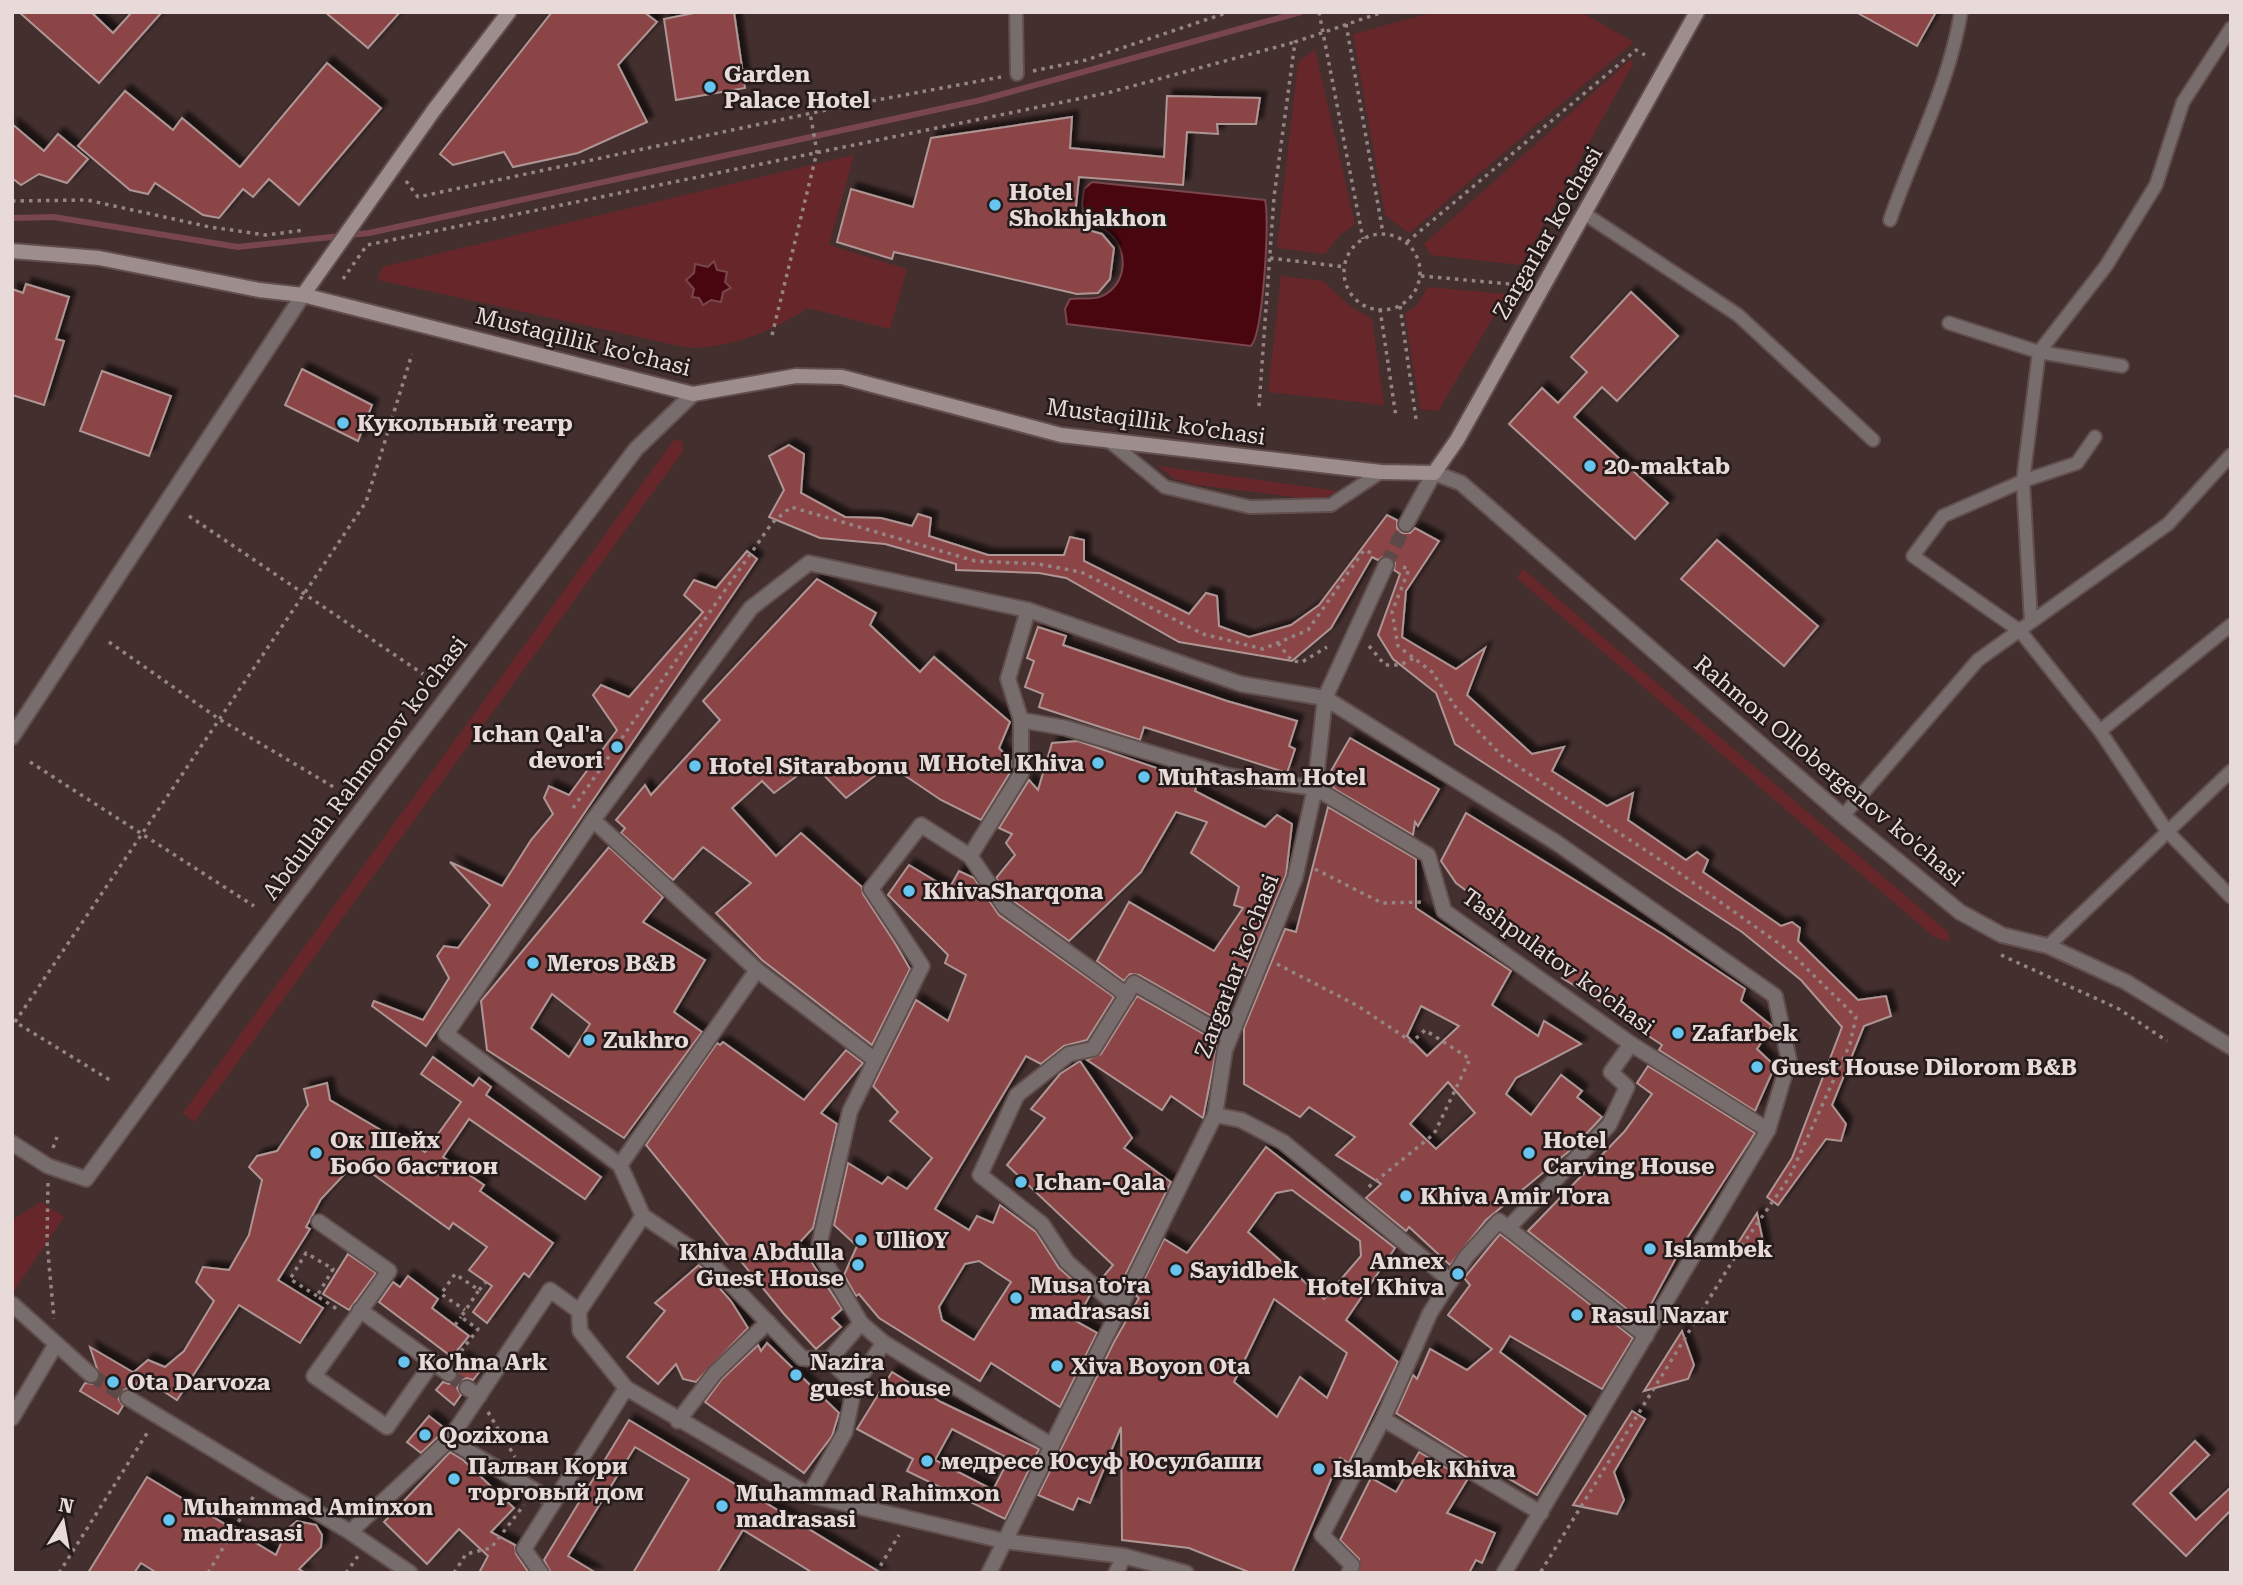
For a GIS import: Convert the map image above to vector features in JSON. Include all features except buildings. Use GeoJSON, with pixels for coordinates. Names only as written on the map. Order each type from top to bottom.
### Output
{"type":"FeatureCollection","features":[{"type":"Feature","properties":{"kind":"main road"},"geometry":{"type":"LineString","coordinates":[[303,295],[354,220],[509,12]]}},
{"type":"Feature","properties":{"kind":"main road","name":"Zargarlar ko'chasi"},"geometry":{"type":"LineString","coordinates":[[1434,473],[1457,440],[1697,12]]}},
{"type":"Feature","properties":{"kind":"main road","name":"Mustaqillik ko'chasi"},"geometry":{"type":"LineString","coordinates":[[12,251],[99,258],[259,290],[303,295],[693,394],[796,376],[842,377],[1061,435],[1381,472],[1434,473]]}},
{"type":"Feature","properties":{"kind":"street"},"geometry":{"type":"LineString","coordinates":[[12,737],[303,295]]}},
{"type":"Feature","properties":{"kind":"street","name":"Abdullah Rahmonov ko'chasi"},"geometry":{"type":"LineString","coordinates":[[48,1166],[86,1179],[244,964],[636,449],[693,394]]}},
{"type":"Feature","properties":{"kind":"street"},"geometry":{"type":"LineString","coordinates":[[1406,524],[1434,473]]}},
{"type":"Feature","properties":{"kind":"street","name":"Rahmon Ollobergenov ko'chasi"},"geometry":{"type":"LineString","coordinates":[[1434,473],[1461,483],[1843,816],[1960,912],[2002,935],[2048,946],[2126,982],[2231,1047]]}},
{"type":"Feature","properties":{"kind":"street"},"geometry":{"type":"LineString","coordinates":[[855,1384],[829,1360],[802,1358],[707,1259],[643,1216],[620,1165],[446,1034],[593,820],[751,608],[809,563],[1028,610],[1241,684],[1325,698],[1557,844],[1775,996],[1788,1060],[1768,1130],[1504,1573]]}},
{"type":"Feature","properties":{"kind":"street","name":"Zargarlar ko'chasi"},"geometry":{"type":"LineString","coordinates":[[1004,1541],[1215,1115],[1216,1090],[1230,1038],[1299,861],[1315,788],[1325,698],[1386,565]]}},
{"type":"Feature","properties":{"kind":"street"},"geometry":{"type":"LineString","coordinates":[[970,856],[1021,774],[1021,720],[1008,679],[1028,610]]}},
{"type":"Feature","properties":{"kind":"street"},"geometry":{"type":"LineString","coordinates":[[1021,720],[1066,728],[1229,776],[1315,788]]}},
{"type":"Feature","properties":{"kind":"street","name":"Tashpulatov ko'chasi"},"geometry":{"type":"LineString","coordinates":[[1315,788],[1428,855],[1444,911],[1631,1044],[1768,1130]]}},
{"type":"Feature","properties":{"kind":"street"},"geometry":{"type":"LineString","coordinates":[[593,820],[757,970],[875,1060]]}},
{"type":"Feature","properties":{"kind":"street"},"geometry":{"type":"LineString","coordinates":[[1051,1445],[884,1343],[860,1323],[818,1250],[850,1111],[922,966],[871,889],[922,825],[970,856],[1005,906],[1127,995]]}},
{"type":"Feature","properties":{"kind":"street"},"geometry":{"type":"LineString","coordinates":[[620,1165],[757,970]]}},
{"type":"Feature","properties":{"kind":"street"},"geometry":{"type":"LineString","coordinates":[[1119,1308],[1067,1262],[1042,1224],[980,1175],[1017,1095],[1069,1054],[1093,1049],[1134,983],[1230,1038]]}},
{"type":"Feature","properties":{"kind":"street"},"geometry":{"type":"LineString","coordinates":[[1508,1227],[1609,1125],[1627,1087],[1611,1072],[1631,1044]]}},
{"type":"Feature","properties":{"kind":"street"},"geometry":{"type":"LineString","coordinates":[[1215,1115],[1241,1120],[1283,1142],[1451,1281]]}},
{"type":"Feature","properties":{"kind":"street"},"geometry":{"type":"LineString","coordinates":[[12,1143],[48,1166]]}},
{"type":"Feature","properties":{"kind":"street"},"geometry":{"type":"LineString","coordinates":[[643,1216],[579,1311],[580,1331],[626,1388],[678,1421],[809,1494],[1004,1541],[1124,1556],[1186,1573]]}},
{"type":"Feature","properties":{"kind":"street"},"geometry":{"type":"LineString","coordinates":[[1349,1573],[1352,1565],[1322,1535],[1383,1419],[1430,1313],[1466,1257],[1499,1221],[1646,1336]]}},
{"type":"Feature","properties":{"kind":"street"},"geometry":{"type":"LineString","coordinates":[[319,1222],[388,1271],[314,1376],[387,1427],[433,1362]]}},
{"type":"Feature","properties":{"kind":"street"},"geometry":{"type":"LineString","coordinates":[[350,1532],[449,1440],[473,1392],[550,1290],[579,1311]]}},
{"type":"Feature","properties":{"kind":"street"},"geometry":{"type":"LineString","coordinates":[[12,1304],[91,1375]]}},
{"type":"Feature","properties":{"kind":"street"},"geometry":{"type":"LineString","coordinates":[[357,1315],[448,1372]]}},
{"type":"Feature","properties":{"kind":"street"},"geometry":{"type":"LineString","coordinates":[[678,1421],[715,1373],[768,1322]]}},
{"type":"Feature","properties":{"kind":"street"},"geometry":{"type":"LineString","coordinates":[[829,1360],[860,1323]]}},
{"type":"Feature","properties":{"kind":"street"},"geometry":{"type":"LineString","coordinates":[[809,1494],[845,1432],[855,1384],[884,1343]]}},
{"type":"Feature","properties":{"kind":"street"},"geometry":{"type":"LineString","coordinates":[[12,1418],[56,1344]]}},
{"type":"Feature","properties":{"kind":"street"},"geometry":{"type":"LineString","coordinates":[[541,1573],[524,1549],[626,1388]]}},
{"type":"Feature","properties":{"kind":"street"},"geometry":{"type":"LineString","coordinates":[[128,1398],[350,1532],[410,1573]]}},
{"type":"Feature","properties":{"kind":"street"},"geometry":{"type":"LineString","coordinates":[[1383,1419],[1541,1513]]}},
{"type":"Feature","properties":{"kind":"street"},"geometry":{"type":"LineString","coordinates":[[449,1440],[553,1501]]}},
{"type":"Feature","properties":{"kind":"street"},"geometry":{"type":"LineString","coordinates":[[989,1573],[1004,1541]]}},
{"type":"Feature","properties":{"kind":"street"},"geometry":{"type":"LineString","coordinates":[[1116,1573],[1124,1556]]}},
{"type":"Feature","properties":{"kind":"lane"},"geometry":{"type":"LineString","coordinates":[[1016,12],[1017,74]]}},
{"type":"Feature","properties":{"kind":"lane"},"geometry":{"type":"LineString","coordinates":[[1890,220],[1909,164],[1945,82],[1961,12]]}},
{"type":"Feature","properties":{"kind":"lane"},"geometry":{"type":"LineString","coordinates":[[2031,621],[2023,481],[2039,352],[2106,266],[2156,185],[2183,102],[2231,28]]}},
{"type":"Feature","properties":{"kind":"lane"},"geometry":{"type":"LineString","coordinates":[[1585,214],[1738,316],[1873,440]]}},
{"type":"Feature","properties":{"kind":"lane"},"geometry":{"type":"LineString","coordinates":[[1949,323],[2039,352],[2122,366]]}},
{"type":"Feature","properties":{"kind":"lane"},"geometry":{"type":"LineString","coordinates":[[2095,437],[2077,463],[2023,481],[1943,516],[1913,556],[2020,631],[2100,731],[2166,831],[2231,897]]}},
{"type":"Feature","properties":{"kind":"lane"},"geometry":{"type":"LineString","coordinates":[[1109,440],[1165,487],[1250,507],[1331,505],[1381,472]]}},
{"type":"Feature","properties":{"kind":"lane"},"geometry":{"type":"LineString","coordinates":[[1843,816],[1978,660],[2168,524],[2231,456]]}},
{"type":"Feature","properties":{"kind":"lane"},"geometry":{"type":"LineString","coordinates":[[2100,731],[2231,625]]}},
{"type":"Feature","properties":{"kind":"lane"},"geometry":{"type":"LineString","coordinates":[[2048,946],[2231,771]]}},
{"type":"Feature","properties":{"kind":"path"},"geometry":{"type":"LineString","coordinates":[[394,166],[418,197],[810,113],[1086,60],[1229,12]]}},
{"type":"Feature","properties":{"kind":"path"},"geometry":{"type":"LineString","coordinates":[[1319,12],[1363,239]]}},
{"type":"Feature","properties":{"kind":"path"},"geometry":{"type":"LineString","coordinates":[[343,279],[368,246],[1107,93],[1295,43],[1383,12]]}},
{"type":"Feature","properties":{"kind":"path"},"geometry":{"type":"LineString","coordinates":[[1346,24],[1383,233]]}},
{"type":"Feature","properties":{"kind":"path"},"geometry":{"type":"LineString","coordinates":[[1259,406],[1274,197],[1295,43]]}},
{"type":"Feature","properties":{"kind":"path"},"geometry":{"type":"LineString","coordinates":[[1407,242],[1636,50],[1645,55]]}},
{"type":"Feature","properties":{"kind":"path"},"geometry":{"type":"LineString","coordinates":[[772,335],[817,152],[810,113]]}},
{"type":"Feature","properties":{"kind":"path"},"geometry":{"type":"LineString","coordinates":[[12,201],[87,200],[210,227],[266,234],[305,230]]}},
{"type":"Feature","properties":{"kind":"path"},"geometry":{"type":"LineString","coordinates":[[1383,233],[1407,242],[1415,252],[1421,276],[1410,298],[1400,306],[1380,309],[1363,305],[1353,297],[1347,286],[1345,267],[1351,250],[1363,239],[1383,233]]}},
{"type":"Feature","properties":{"kind":"path"},"geometry":{"type":"LineString","coordinates":[[1270,258],[1345,267]]}},
{"type":"Feature","properties":{"kind":"path"},"geometry":{"type":"LineString","coordinates":[[1421,276],[1521,285]]}},
{"type":"Feature","properties":{"kind":"path"},"geometry":{"type":"LineString","coordinates":[[1400,306],[1416,419]]}},
{"type":"Feature","properties":{"kind":"path"},"geometry":{"type":"LineString","coordinates":[[1380,309],[1396,417]]}},
{"type":"Feature","properties":{"kind":"path"},"geometry":{"type":"LineString","coordinates":[[113,1082],[14,1021],[366,502],[412,354]]}},
{"type":"Feature","properties":{"kind":"path"},"geometry":{"type":"LineString","coordinates":[[189,516],[305,591],[424,674]]}},
{"type":"Feature","properties":{"kind":"path"},"geometry":{"type":"LineString","coordinates":[[1357,560],[1364,550]]}},
{"type":"Feature","properties":{"kind":"path"},"geometry":{"type":"LineString","coordinates":[[1403,582],[1409,569]]}},
{"type":"Feature","properties":{"kind":"path"},"geometry":{"type":"LineString","coordinates":[[1369,639],[1370,648],[1385,665],[1400,665],[1414,658]]}},
{"type":"Feature","properties":{"kind":"path"},"geometry":{"type":"LineString","coordinates":[[109,642],[219,719],[337,789]]}},
{"type":"Feature","properties":{"kind":"path"},"geometry":{"type":"LineString","coordinates":[[1278,643],[1292,661]]}},
{"type":"Feature","properties":{"kind":"path"},"geometry":{"type":"LineString","coordinates":[[30,762],[141,836],[254,905]]}},
{"type":"Feature","properties":{"kind":"path"},"geometry":{"type":"LineString","coordinates":[[1299,861],[1382,903],[1441,901]]}},
{"type":"Feature","properties":{"kind":"path"},"geometry":{"type":"LineString","coordinates":[[1993,951],[2119,1009],[2167,1041]]}},
{"type":"Feature","properties":{"kind":"path"},"geometry":{"type":"LineString","coordinates":[[1263,957],[1357,1006],[1412,1042],[1425,1030],[1470,1059],[1434,1133],[1353,1199]]}},
{"type":"Feature","properties":{"kind":"path"},"geometry":{"type":"LineString","coordinates":[[56,1344],[47,1242],[48,1166],[57,1137]]}},
{"type":"Feature","properties":{"kind":"path"},"geometry":{"type":"LineString","coordinates":[[317,1296],[333,1269],[306,1253],[290,1279],[317,1296],[357,1315]]}},
{"type":"Feature","properties":{"kind":"path"},"geometry":{"type":"LineString","coordinates":[[465,1310],[441,1294],[455,1274],[479,1290]]}},
{"type":"Feature","properties":{"kind":"path"},"geometry":{"type":"LineString","coordinates":[[455,1325],[486,1282]]}},
{"type":"Feature","properties":{"kind":"path"},"geometry":{"type":"LineString","coordinates":[[448,1372],[478,1329],[461,1317]]}},
{"type":"Feature","properties":{"kind":"path"},"geometry":{"type":"LineString","coordinates":[[454,1573],[466,1554],[491,1548],[535,1490],[473,1392]]}},
{"type":"Feature","properties":{"kind":"path"},"geometry":{"type":"LineString","coordinates":[[59,1573],[158,1417]]}},
{"type":"Feature","properties":{"kind":"path"},"geometry":{"type":"LineString","coordinates":[[208,1573],[263,1480]]}},
{"type":"Feature","properties":{"kind":"path"},"geometry":{"type":"LineString","coordinates":[[876,1573],[910,1518]]}},
{"type":"Feature","properties":{"kind":"shaded area"},"geometry":{"type":"Polygon","coordinates":[[[1434,12],[1581,12],[1634,42],[1409,233],[1385,215],[1353,34],[1434,12]]]}},
{"type":"Feature","properties":{"kind":"shaded area"},"geometry":{"type":"Polygon","coordinates":[[[1315,49],[1355,224],[1340,235],[1325,254],[1277,248],[1298,62],[1315,49]]]}},
{"type":"Feature","properties":{"kind":"shaded area"},"geometry":{"type":"Polygon","coordinates":[[[1631,59],[1633,64],[1521,265],[1431,255],[1424,244],[1631,59]]]}},
{"type":"Feature","properties":{"kind":"shaded area"},"geometry":{"type":"Polygon","coordinates":[[[854,155],[829,245],[907,269],[890,329],[808,308],[752,337],[722,345],[689,348],[378,280],[382,267],[854,155]]]}},
{"type":"Feature","properties":{"kind":"shaded area"},"geometry":{"type":"Polygon","coordinates":[[[1092,182],[1265,200],[1267,229],[1264,275],[1259,320],[1251,346],[1067,324],[1065,309],[1070,299],[1095,298],[1111,291],[1123,266],[1120,247],[1115,239],[1083,213],[1084,189],[1092,182]]]}},
{"type":"Feature","properties":{"kind":"shaded area"},"geometry":{"type":"Polygon","coordinates":[[[714,261],[717,270],[727,272],[725,282],[731,288],[723,292],[721,302],[711,300],[703,305],[699,298],[692,297],[694,289],[686,280],[694,273],[695,264],[708,267],[714,261]]]}},
{"type":"Feature","properties":{"kind":"shaded area"},"geometry":{"type":"Polygon","coordinates":[[[1281,276],[1323,281],[1350,306],[1372,319],[1384,405],[1268,392],[1281,276]]]}},
{"type":"Feature","properties":{"kind":"shaded area"},"geometry":{"type":"Polygon","coordinates":[[[1428,287],[1507,294],[1438,411],[1420,409],[1405,314],[1417,305],[1428,287]]]}},
{"type":"Feature","properties":{"kind":"shaded area"},"geometry":{"type":"Polygon","coordinates":[[[674,440],[682,441],[683,451],[194,1122],[183,1113],[674,440]]]}},
{"type":"Feature","properties":{"kind":"shaded area"},"geometry":{"type":"Polygon","coordinates":[[[1158,466],[1338,491],[1320,500],[1197,485],[1175,479],[1158,466]]]}},
{"type":"Feature","properties":{"kind":"shaded area"},"geometry":{"type":"Polygon","coordinates":[[[1523,569],[1948,932],[1950,942],[1934,937],[1517,578],[1523,569]]]}},
{"type":"Feature","properties":{"kind":"shaded area"},"geometry":{"type":"Polygon","coordinates":[[[41,1202],[64,1217],[14,1291],[12,1220],[41,1202]]]}},
{"type":"Feature","properties":{"kind":"waterway"},"geometry":{"type":"LineString","coordinates":[[12,218],[54,217],[238,247],[369,233],[981,100],[1301,12]]}},
{"type":"Feature","properties":{"kind":"tunnel"},"geometry":{"type":"LineString","coordinates":[[1386,565],[1406,524]]}},
{"type":"Feature","properties":{"kind":"tunnel"},"geometry":{"type":"LineString","coordinates":[[449,1374],[467,1388]]}},
{"type":"Feature","properties":{"kind":"tunnel"},"geometry":{"type":"LineString","coordinates":[[91,1375],[128,1398]]}},
{"type":"Feature","properties":{"kind":"place","name":"Garden Palace Hotel"},"geometry":{"type":"Point","coordinates":[710,87]}},
{"type":"Feature","properties":{"kind":"place","name":"Hotel Shokhjakhon"},"geometry":{"type":"Point","coordinates":[995,205]}},
{"type":"Feature","properties":{"kind":"place","name":"Кукольный театр"},"geometry":{"type":"Point","coordinates":[343,423]}},
{"type":"Feature","properties":{"kind":"place","name":"20-maktab"},"geometry":{"type":"Point","coordinates":[1590,466]}},
{"type":"Feature","properties":{"kind":"place","name":"Ichan Qal'a devori"},"geometry":{"type":"Point","coordinates":[617,747]}},
{"type":"Feature","properties":{"kind":"place","name":"M Hotel Khiva"},"geometry":{"type":"Point","coordinates":[1098,763]}},
{"type":"Feature","properties":{"kind":"place","name":"Hotel Sitarabonu"},"geometry":{"type":"Point","coordinates":[695,766]}},
{"type":"Feature","properties":{"kind":"place","name":"Muhtasham Hotel"},"geometry":{"type":"Point","coordinates":[1144,777]}},
{"type":"Feature","properties":{"kind":"place","name":"KhivaSharqona"},"geometry":{"type":"Point","coordinates":[909,891]}},
{"type":"Feature","properties":{"kind":"place","name":"Meros B&B"},"geometry":{"type":"Point","coordinates":[533,963]}},
{"type":"Feature","properties":{"kind":"place","name":"Zafarbek"},"geometry":{"type":"Point","coordinates":[1678,1033]}},
{"type":"Feature","properties":{"kind":"place","name":"Zukhro"},"geometry":{"type":"Point","coordinates":[589,1040]}},
{"type":"Feature","properties":{"kind":"place","name":"Guest House Dilorom B&B"},"geometry":{"type":"Point","coordinates":[1757,1067]}},
{"type":"Feature","properties":{"kind":"place","name":"Ок Шейх Бобо бастион"},"geometry":{"type":"Point","coordinates":[316,1153]}},
{"type":"Feature","properties":{"kind":"place","name":"Hotel Carving House"},"geometry":{"type":"Point","coordinates":[1529,1153]}},
{"type":"Feature","properties":{"kind":"place","name":"Ichan-Qala"},"geometry":{"type":"Point","coordinates":[1021,1182]}},
{"type":"Feature","properties":{"kind":"place","name":"Khiva Amir Tora"},"geometry":{"type":"Point","coordinates":[1406,1196]}},
{"type":"Feature","properties":{"kind":"place","name":"UlliOY"},"geometry":{"type":"Point","coordinates":[861,1240]}},
{"type":"Feature","properties":{"kind":"place","name":"Islambek"},"geometry":{"type":"Point","coordinates":[1650,1249]}},
{"type":"Feature","properties":{"kind":"place","name":"Khiva Abdulla Guest House"},"geometry":{"type":"Point","coordinates":[858,1265]}},
{"type":"Feature","properties":{"kind":"place","name":"Sayidbek"},"geometry":{"type":"Point","coordinates":[1176,1270]}},
{"type":"Feature","properties":{"kind":"place","name":"Annex Hotel Khiva"},"geometry":{"type":"Point","coordinates":[1458,1274]}},
{"type":"Feature","properties":{"kind":"place","name":"Musa to'ra madrasasi"},"geometry":{"type":"Point","coordinates":[1016,1298]}},
{"type":"Feature","properties":{"kind":"place","name":"Rasul Nazar"},"geometry":{"type":"Point","coordinates":[1577,1315]}},
{"type":"Feature","properties":{"kind":"place","name":"Ko'hna Ark"},"geometry":{"type":"Point","coordinates":[404,1362]}},
{"type":"Feature","properties":{"kind":"place","name":"Xiva Boyon Ota"},"geometry":{"type":"Point","coordinates":[1057,1366]}},
{"type":"Feature","properties":{"kind":"place","name":"Nazira guest house"},"geometry":{"type":"Point","coordinates":[796,1375]}},
{"type":"Feature","properties":{"kind":"place","name":"Ota Darvoza"},"geometry":{"type":"Point","coordinates":[113,1382]}},
{"type":"Feature","properties":{"kind":"place","name":"Qozixona"},"geometry":{"type":"Point","coordinates":[425,1435]}},
{"type":"Feature","properties":{"kind":"place","name":"медресе Юсуф Юсулбаши"},"geometry":{"type":"Point","coordinates":[927,1461]}},
{"type":"Feature","properties":{"kind":"place","name":"Islambek Khiva"},"geometry":{"type":"Point","coordinates":[1319,1469]}},
{"type":"Feature","properties":{"kind":"place","name":"Палван Кори торговый дом"},"geometry":{"type":"Point","coordinates":[454,1479]}},
{"type":"Feature","properties":{"kind":"place","name":"Muhammad Rahimxon madrasasi"},"geometry":{"type":"Point","coordinates":[722,1506]}},
{"type":"Feature","properties":{"kind":"place","name":"Muhammad Aminxon madrasasi"},"geometry":{"type":"Point","coordinates":[169,1520]}}]}
